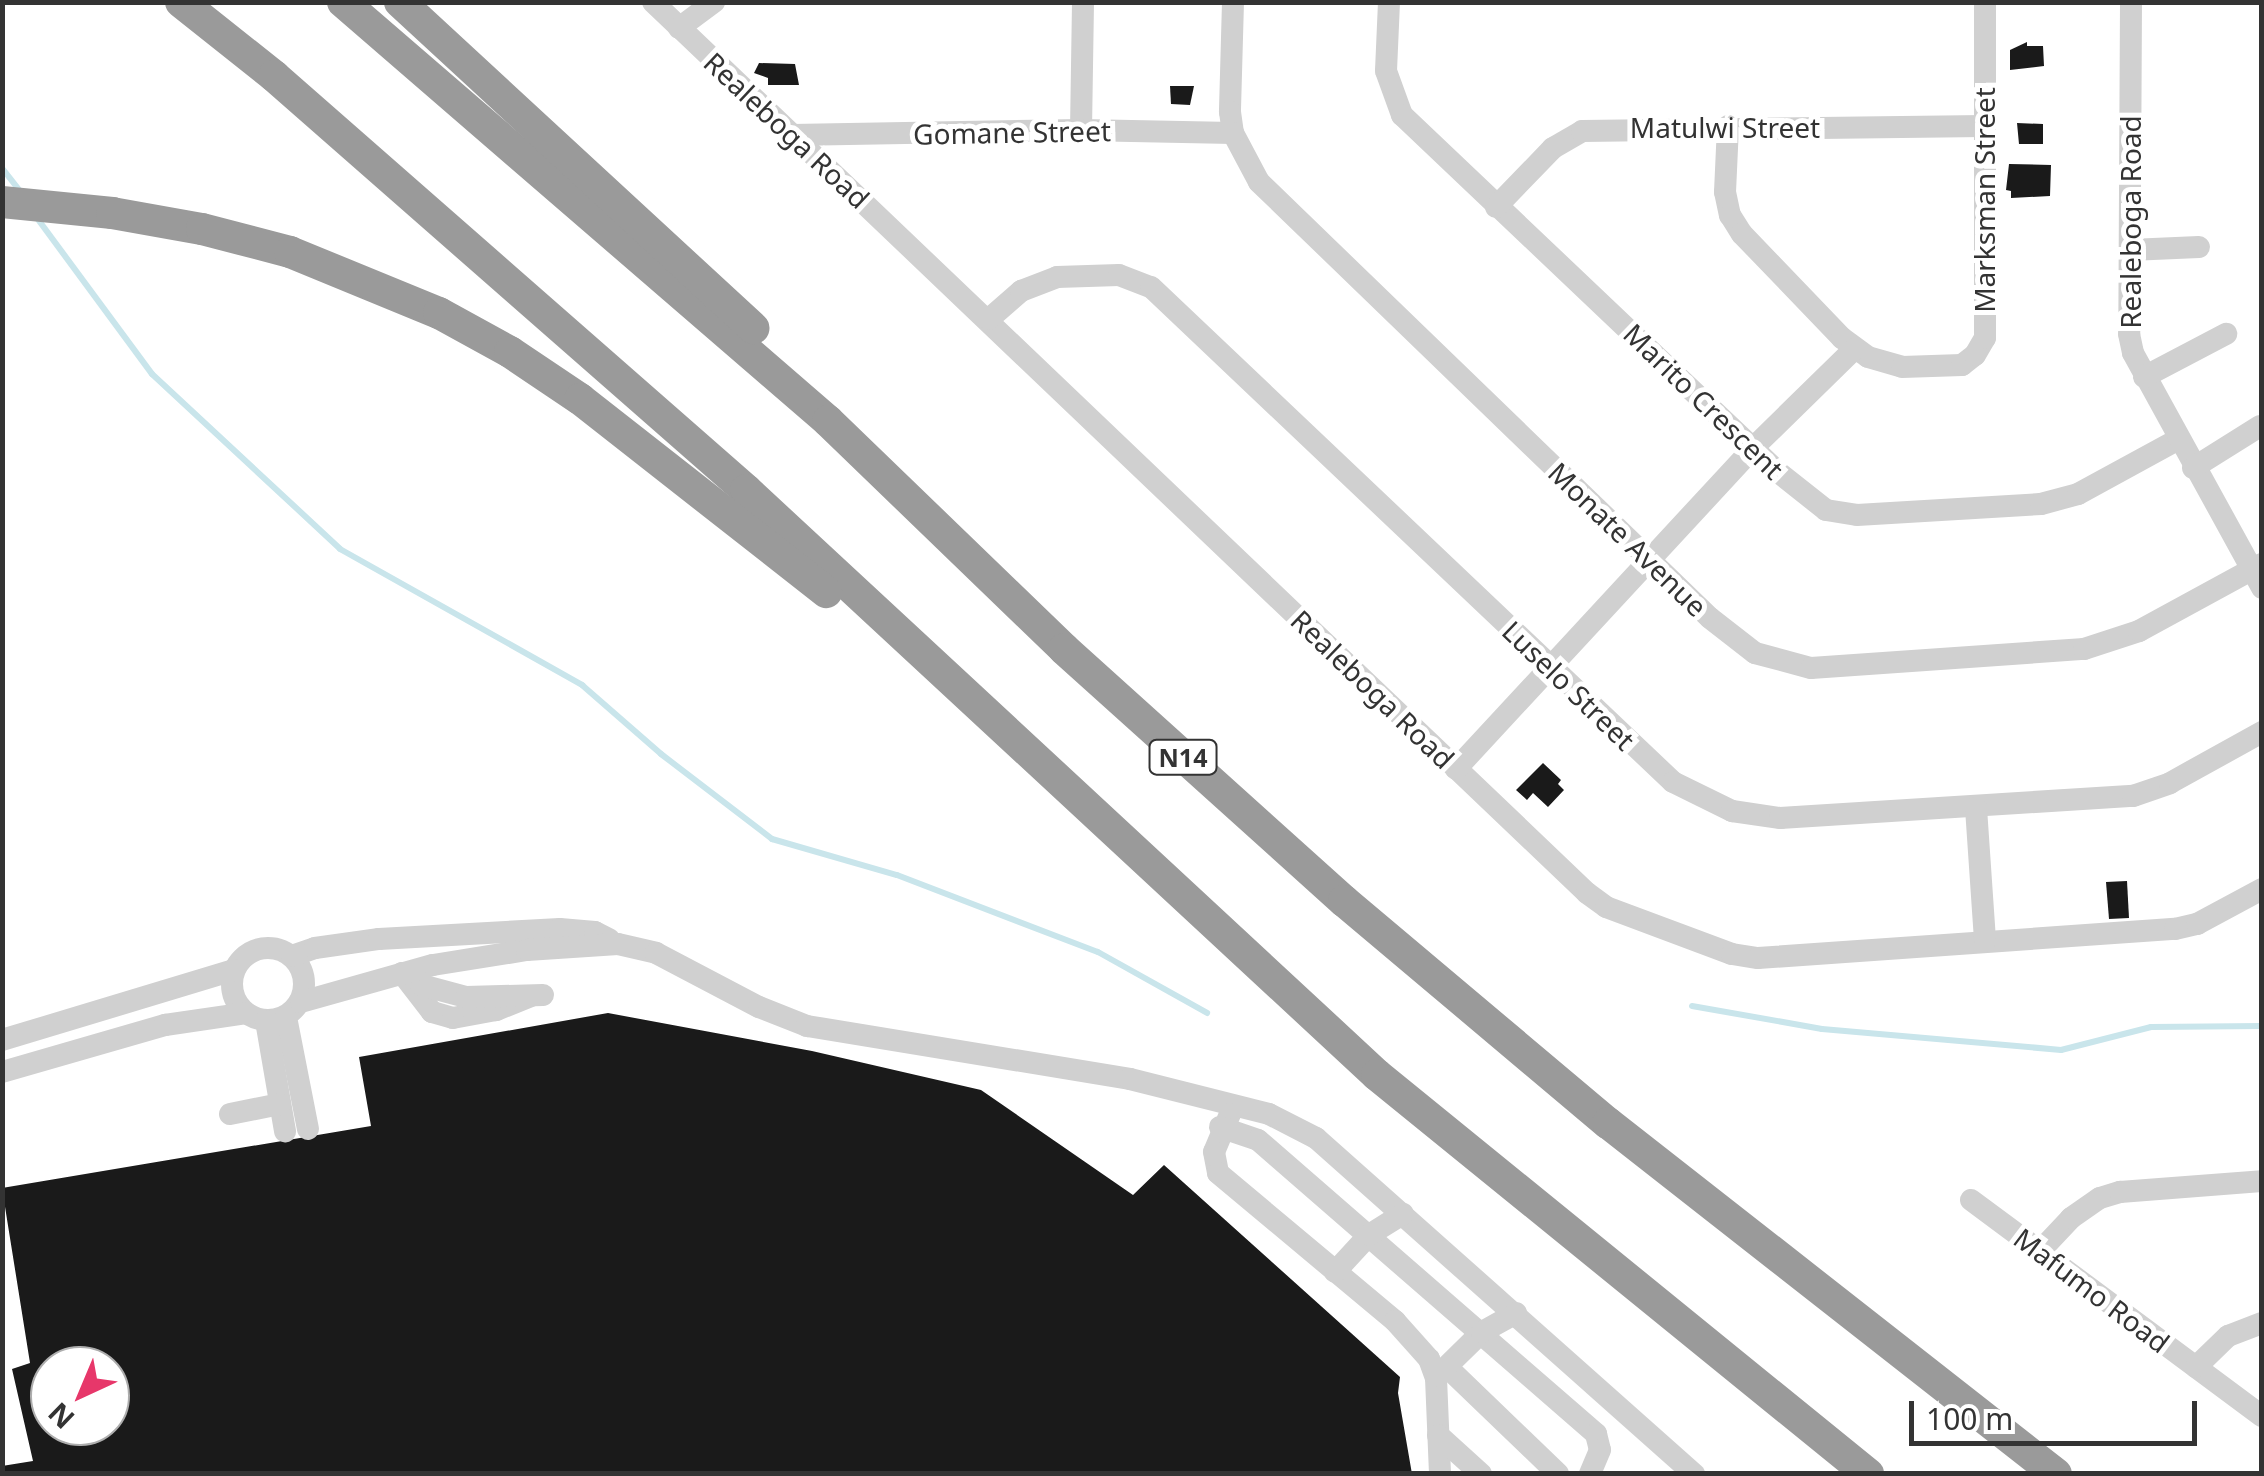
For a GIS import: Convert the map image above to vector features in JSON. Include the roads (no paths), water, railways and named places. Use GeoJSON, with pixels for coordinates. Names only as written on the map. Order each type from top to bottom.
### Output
{"type":"FeatureCollection","features":[{"type":"Feature","properties":{"kind":"highway"},"geometry":{"type":"LineString","coordinates":[[181,2],[274,76],[550,314],[746,490],[1378,1076],[1868,1474]]}},
{"type":"Feature","properties":{"kind":"highway","name":"N14"},"geometry":{"type":"LineString","coordinates":[[343,2],[828,421],[1064,649],[1344,901],[1652,1158],[2056,1474]]}},
{"type":"Feature","properties":{"kind":"highway"},"geometry":{"type":"LineString","coordinates":[[400,2],[744,320],[786,362],[828,421]]}},
{"type":"Feature","properties":{"kind":"highway"},"geometry":{"type":"LineString","coordinates":[[2,202],[112,213],[202,229],[290,252],[439,313],[510,352],[580,399],[1002,731]]}},
{"type":"Feature","properties":{"kind":"street","name":"Realeboga Road"},"geometry":{"type":"LineString","coordinates":[[653,2],[1595,900],[1732,954],[1758,958],[2188,927],[2262,889]]}},
{"type":"Feature","properties":{"kind":"street"},"geometry":{"type":"LineString","coordinates":[[679,28],[714,2]]}},
{"type":"Feature","properties":{"kind":"street"},"geometry":{"type":"LineString","coordinates":[[1081,130],[1083,2]]}},
{"type":"Feature","properties":{"kind":"street","name":"Monate Avenue"},"geometry":{"type":"LineString","coordinates":[[1233,2],[1233,133],[1246,164],[1278,206],[1736,642],[1768,659],[1811,668],[2084,649],[2138,631],[2258,574]]}},
{"type":"Feature","properties":{"kind":"street","name":"Marito Crescent"},"geometry":{"type":"LineString","coordinates":[[1389,2],[1386,71],[1396,105],[1496,206],[1804,497],[1826,510],[1857,515],[2060,500],[2177,440]]}},
{"type":"Feature","properties":{"kind":"street","name":"Marksman Street"},"geometry":{"type":"LineString","coordinates":[[1728,126],[1725,192],[1730,215],[1742,234],[1854,349],[1884,363],[1913,368],[1962,364],[1980,348],[1984,338],[1985,2]]}},
{"type":"Feature","properties":{"kind":"street","name":"Realeboga Road"},"geometry":{"type":"LineString","coordinates":[[2131,2],[2129,334],[2144,378],[2177,440],[2258,574]]}},
{"type":"Feature","properties":{"kind":"street","name":"Matulwi Street"},"geometry":{"type":"LineString","coordinates":[[1496,206],[1552,148],[1582,131],[1728,126],[1984,126]]}},
{"type":"Feature","properties":{"kind":"street","name":"Gomane Street"},"geometry":{"type":"LineString","coordinates":[[792,135],[1081,130],[1233,133]]}},
{"type":"Feature","properties":{"kind":"street"},"geometry":{"type":"LineString","coordinates":[[2130,250],[2199,247]]}},
{"type":"Feature","properties":{"kind":"street","name":"Luselo Street"},"geometry":{"type":"LineString","coordinates":[[989,320],[1022,292],[1056,277],[1120,275],[1150,286],[1672,782],[1732,811],[1780,818],[2133,796],[2170,783],[2262,732]]}},
{"type":"Feature","properties":{"kind":"street"},"geometry":{"type":"LineString","coordinates":[[2144,378],[2226,334]]}},
{"type":"Feature","properties":{"kind":"street"},"geometry":{"type":"LineString","coordinates":[[1456,769],[1552,670],[1754,447],[1854,349]]}},
{"type":"Feature","properties":{"kind":"street"},"geometry":{"type":"LineString","coordinates":[[2193,468],[2260,426]]}},
{"type":"Feature","properties":{"kind":"street"},"geometry":{"type":"LineString","coordinates":[[1976,808],[1985,941]]}},
{"type":"Feature","properties":{"kind":"street"},"geometry":{"type":"LineString","coordinates":[[292,956],[315,948],[379,940],[560,929],[595,932],[618,944]]}},
{"type":"Feature","properties":{"kind":"street"},"geometry":{"type":"LineString","coordinates":[[2,1072],[165,1025],[275,1013],[402,973],[527,950],[618,944],[656,952],[774,1018],[1130,1079],[1236,1106],[1304,1129],[1694,1474]]}},
{"type":"Feature","properties":{"kind":"street"},"geometry":{"type":"LineString","coordinates":[[2,1040],[234,970],[255,950],[274,948],[292,956],[304,978],[275,1013],[280,1104],[297,1130],[275,1013]]}},
{"type":"Feature","properties":{"kind":"street"},"geometry":{"type":"LineString","coordinates":[[234,970],[232,989],[275,1013]]}},
{"type":"Feature","properties":{"kind":"street"},"geometry":{"type":"LineString","coordinates":[[402,973],[432,1012],[453,1018],[496,1010],[537,996]]}},
{"type":"Feature","properties":{"kind":"street"},"geometry":{"type":"LineString","coordinates":[[230,1114],[280,1104]]}},
{"type":"Feature","properties":{"kind":"street"},"geometry":{"type":"LineString","coordinates":[[1236,1106],[1220,1127],[1213,1162],[1218,1173],[1396,1321],[1441,1372],[1558,1474]]}},
{"type":"Feature","properties":{"kind":"street"},"geometry":{"type":"LineString","coordinates":[[1220,1127],[1258,1140],[1596,1434],[1600,1450],[1590,1474]]}},
{"type":"Feature","properties":{"kind":"street"},"geometry":{"type":"LineString","coordinates":[[2041,1250],[2071,1218],[2100,1198],[2262,1182]]}},
{"type":"Feature","properties":{"kind":"street","name":"Mafumo Road"},"geometry":{"type":"LineString","coordinates":[[1970,1200],[2262,1416]]}},
{"type":"Feature","properties":{"kind":"street"},"geometry":{"type":"LineString","coordinates":[[1335,1272],[1368,1235],[1403,1214]]}},
{"type":"Feature","properties":{"kind":"street"},"geometry":{"type":"LineString","coordinates":[[1440,1474],[1441,1372],[1482,1332],[1516,1313]]}},
{"type":"Feature","properties":{"kind":"street"},"geometry":{"type":"LineString","coordinates":[[2196,1367],[2228,1336],[2262,1323]]}},
{"type":"Feature","properties":{"kind":"street"},"geometry":{"type":"LineString","coordinates":[[1438,1435],[1481,1474]]}},
{"type":"Feature","properties":{"kind":"waterway"},"geometry":{"type":"LineString","coordinates":[[2,168],[19,190]]}},
{"type":"Feature","properties":{"kind":"waterway"},"geometry":{"type":"LineString","coordinates":[[37,218],[152,374],[340,549],[582,685],[661,754],[772,839],[897,875],[1098,952],[1207,1013]]}},
{"type":"Feature","properties":{"kind":"waterway"},"geometry":{"type":"LineString","coordinates":[[1692,1006],[1822,1029],[2061,1050],[2151,1027],[2262,1026]]}}]}
